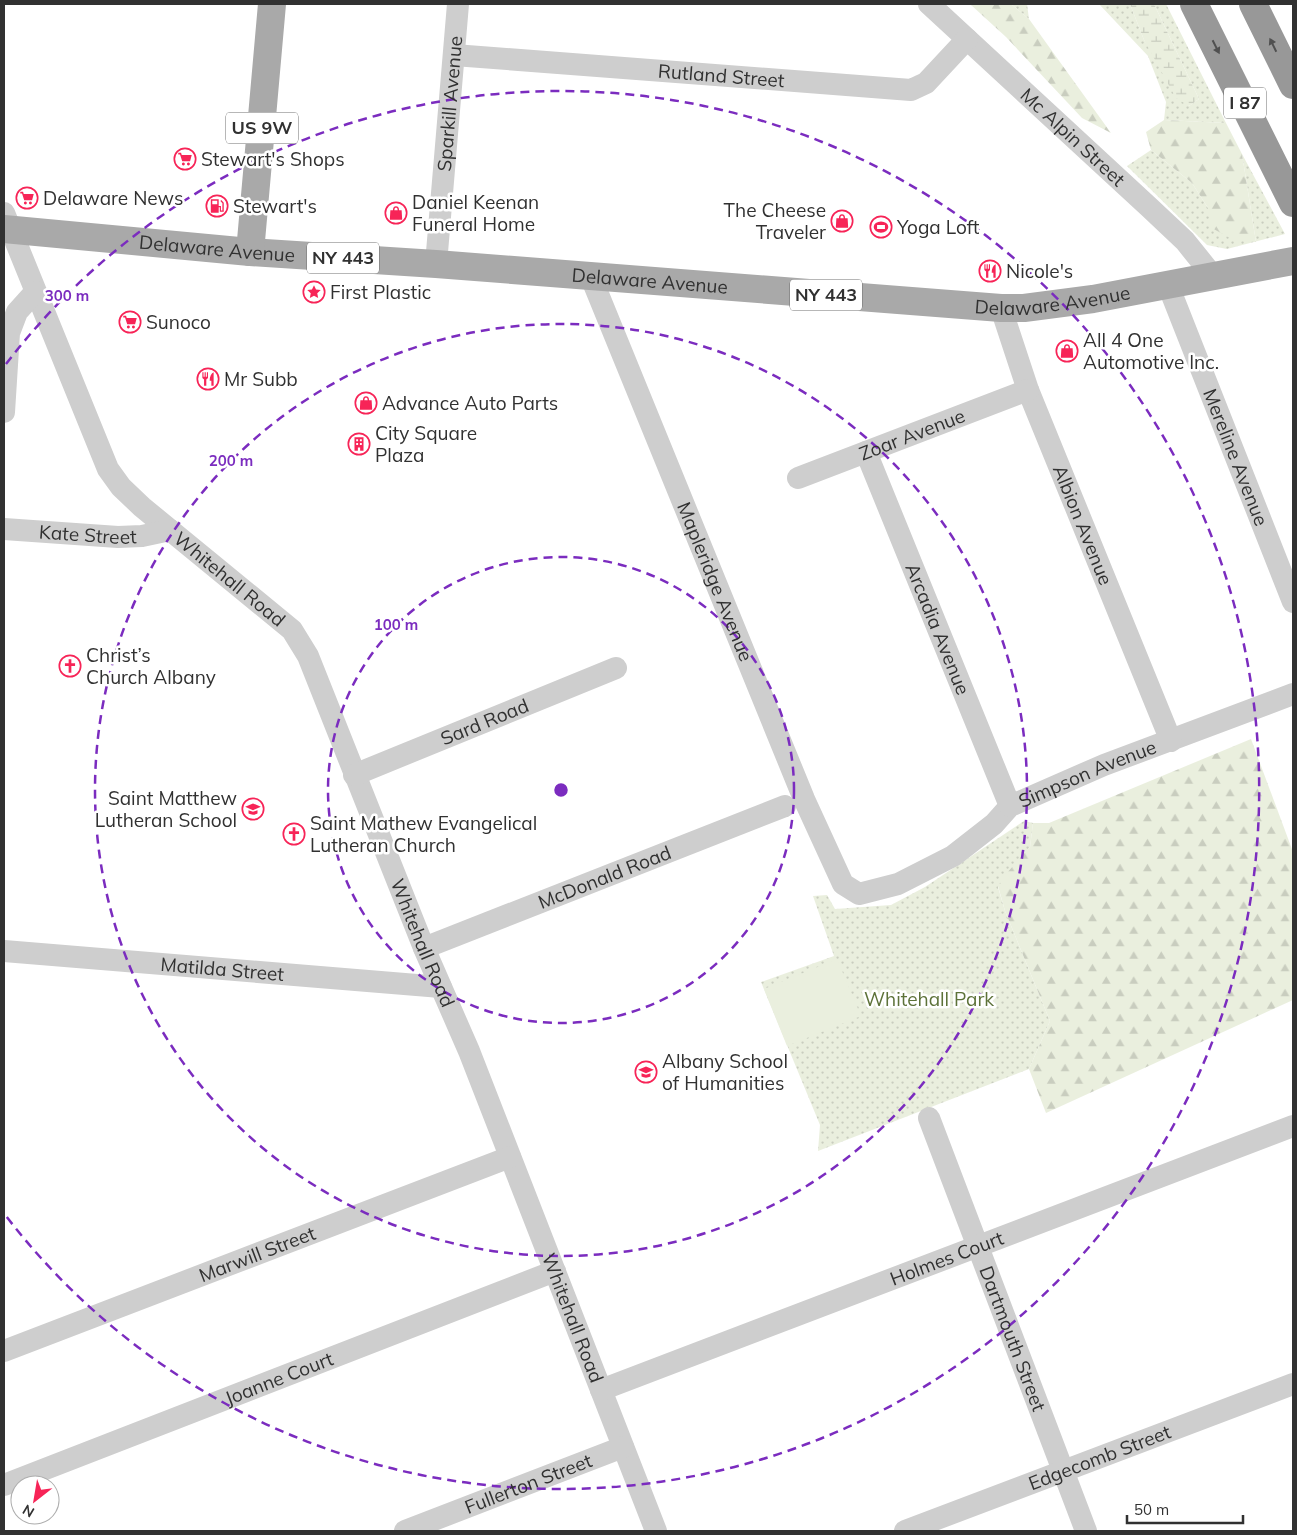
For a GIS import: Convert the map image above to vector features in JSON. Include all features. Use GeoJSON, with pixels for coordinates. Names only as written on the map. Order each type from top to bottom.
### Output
{"type":"FeatureCollection","features":[{"type":"Feature","properties":{"kind":"highway","name":"I 87"},"geometry":{"type":"LineString","coordinates":[[1194,4],[1293,203]]}},
{"type":"Feature","properties":{"kind":"highway","name":"I 87"},"geometry":{"type":"LineString","coordinates":[[1253,4],[1293,86]]}},
{"type":"Feature","properties":{"kind":"main road","name":"US 9W"},"geometry":{"type":"LineString","coordinates":[[250,252],[272,4]]}},
{"type":"Feature","properties":{"kind":"main road","name":"Delaware Avenue"},"geometry":{"type":"LineString","coordinates":[[6,224],[250,252],[436,264],[1001,308],[1024,308],[1093,299],[1293,261]]}},
{"type":"Feature","properties":{"kind":"street","name":"Sparkill Avenue"},"geometry":{"type":"LineString","coordinates":[[436,264],[458,4]]}},
{"type":"Feature","properties":{"kind":"street","name":"Mc Alpin Street"},"geometry":{"type":"LineString","coordinates":[[929,4],[1185,241],[1213,276]]}},
{"type":"Feature","properties":{"kind":"street","name":"Rutland Street"},"geometry":{"type":"LineString","coordinates":[[454,55],[911,90],[926,83],[967,39]]}},
{"type":"Feature","properties":{"kind":"street","name":"Whitehall Road"},"geometry":{"type":"LineString","coordinates":[[6,224],[108,469],[122,487],[170,530],[292,630],[308,656],[354,776],[424,948],[470,1051],[656,1531]]}},
{"type":"Feature","properties":{"kind":"street","name":"Mapleridge Avenue"},"geometry":{"type":"LineString","coordinates":[[591,277],[804,799],[843,884]]}},
{"type":"Feature","properties":{"kind":"street","name":"Mereline Avenue"},"geometry":{"type":"LineString","coordinates":[[1168,285],[1293,602]]}},
{"type":"Feature","properties":{"kind":"street"},"geometry":{"type":"LineString","coordinates":[[4,412],[9,333],[17,312],[35,292]]}},
{"type":"Feature","properties":{"kind":"street","name":"Albion Avenue"},"geometry":{"type":"LineString","coordinates":[[1001,308],[1028,390],[1171,741]]}},
{"type":"Feature","properties":{"kind":"street","name":"Zoar Avenue"},"geometry":{"type":"LineString","coordinates":[[798,478],[1028,390]]}},
{"type":"Feature","properties":{"kind":"street","name":"Arcadia Avenue"},"geometry":{"type":"LineString","coordinates":[[866,452],[1010,806]]}},
{"type":"Feature","properties":{"kind":"street","name":"Kate Street"},"geometry":{"type":"LineString","coordinates":[[4,529],[118,537],[142,536],[170,530]]}},
{"type":"Feature","properties":{"kind":"street","name":"Sard Road"},"geometry":{"type":"LineString","coordinates":[[354,776],[616,668]]}},
{"type":"Feature","properties":{"kind":"street","name":"Simpson Avenue"},"geometry":{"type":"LineString","coordinates":[[843,884],[859,894],[898,884],[953,856],[994,824],[1010,806],[1104,765],[1293,694]]}},
{"type":"Feature","properties":{"kind":"street","name":"McDonald Road"},"geometry":{"type":"LineString","coordinates":[[424,948],[785,806]]}},
{"type":"Feature","properties":{"kind":"street","name":"Matilda Street"},"geometry":{"type":"LineString","coordinates":[[4,951],[441,988]]}},
{"type":"Feature","properties":{"kind":"street","name":"Dartmouth Street"},"geometry":{"type":"LineString","coordinates":[[929,1118],[1086,1531]]}},
{"type":"Feature","properties":{"kind":"street","name":"Holmes Court"},"geometry":{"type":"LineString","coordinates":[[601,1390],[1293,1126]]}},
{"type":"Feature","properties":{"kind":"street","name":"Marwill Street"},"geometry":{"type":"LineString","coordinates":[[4,1351],[510,1157]]}},
{"type":"Feature","properties":{"kind":"street","name":"Joanne Court"},"geometry":{"type":"LineString","coordinates":[[4,1485],[556,1271]]}},
{"type":"Feature","properties":{"kind":"street","name":"Edgecomb Street"},"geometry":{"type":"LineString","coordinates":[[905,1531],[1293,1384]]}},
{"type":"Feature","properties":{"kind":"street","name":"Fullerton Street"},"geometry":{"type":"LineString","coordinates":[[405,1531],[624,1447]]}},
{"type":"Feature","properties":{"kind":"green space"},"geometry":{"type":"Polygon","coordinates":[[[970,4],[1011,4],[1029,19],[1111,133],[1082,118],[1006,37],[970,4]]]}},
{"type":"Feature","properties":{"kind":"green space"},"geometry":{"type":"Polygon","coordinates":[[[1011,4],[1027,4],[1029,19],[1011,4]]]}},
{"type":"Feature","properties":{"kind":"green space"},"geometry":{"type":"Polygon","coordinates":[[[1099,4],[1130,4],[1144,40],[1189,106],[1199,99],[1154,4],[1166,4],[1226,123],[1164,120],[1166,102],[1148,56],[1099,4]]]}},
{"type":"Feature","properties":{"kind":"green space"},"geometry":{"type":"Polygon","coordinates":[[[1130,4],[1154,4],[1199,99],[1189,106],[1176,98],[1144,40],[1130,4]]]}},
{"type":"Feature","properties":{"kind":"green space"},"geometry":{"type":"Polygon","coordinates":[[[1164,120],[1226,123],[1242,154],[1256,242],[1230,238],[1210,227],[1208,208],[1192,183],[1151,150],[1146,132],[1164,120]]]}},
{"type":"Feature","properties":{"kind":"green space"},"geometry":{"type":"Polygon","coordinates":[[[1151,150],[1192,183],[1208,208],[1255,242],[1227,249],[1207,245],[1127,166],[1151,150]]]}},
{"type":"Feature","properties":{"kind":"green space"},"geometry":{"type":"Polygon","coordinates":[[[1242,154],[1285,234],[1256,242],[1242,154]]]}},
{"type":"Feature","properties":{"kind":"green space"},"geometry":{"type":"Polygon","coordinates":[[[1251,739],[1293,852],[1293,1000],[1046,1113],[1029,1069],[1050,1021],[1005,911],[998,886],[1030,847],[1033,823],[1049,823],[1251,739]]]}},
{"type":"Feature","properties":{"kind":"green space","name":"Whitehall Park"},"geometry":{"type":"Polygon","coordinates":[[[1024,821],[1033,823],[1030,847],[998,887],[1005,911],[1050,1021],[1029,1069],[818,1151],[820,1125],[761,982],[834,956],[813,896],[827,895],[835,909],[891,905],[925,887],[1024,821]]]}},
{"type":"Feature","properties":{"kind":"green space"},"geometry":{"type":"Polygon","coordinates":[[[837,959],[861,1016],[787,1046],[764,989],[837,959]]]}},
{"type":"Feature","properties":{"kind":"place","name":"Stewart's Shops"},"geometry":{"type":"Point","coordinates":[185,159]}},
{"type":"Feature","properties":{"kind":"place","name":"Delaware News"},"geometry":{"type":"Point","coordinates":[27,198]}},
{"type":"Feature","properties":{"kind":"place","name":"Stewart's"},"geometry":{"type":"Point","coordinates":[217,206]}},
{"type":"Feature","properties":{"kind":"place","name":"Daniel Keenan Funeral Home"},"geometry":{"type":"Point","coordinates":[396,213]}},
{"type":"Feature","properties":{"kind":"place","name":"The Cheese Traveler"},"geometry":{"type":"Point","coordinates":[842,221]}},
{"type":"Feature","properties":{"kind":"place","name":"Yoga Loft"},"geometry":{"type":"Point","coordinates":[881,227]}},
{"type":"Feature","properties":{"kind":"place","name":"Nicole's"},"geometry":{"type":"Point","coordinates":[990,271]}},
{"type":"Feature","properties":{"kind":"place","name":"First Plastic"},"geometry":{"type":"Point","coordinates":[314,292]}},
{"type":"Feature","properties":{"kind":"place","name":"Sunoco"},"geometry":{"type":"Point","coordinates":[130,322]}},
{"type":"Feature","properties":{"kind":"place","name":"All 4 One Automotive Inc."},"geometry":{"type":"Point","coordinates":[1067,351]}},
{"type":"Feature","properties":{"kind":"place","name":"Mr Subb"},"geometry":{"type":"Point","coordinates":[208,379]}},
{"type":"Feature","properties":{"kind":"place","name":"Advance Auto Parts"},"geometry":{"type":"Point","coordinates":[366,403]}},
{"type":"Feature","properties":{"kind":"place","name":"City Square Plaza"},"geometry":{"type":"Point","coordinates":[359,444]}},
{"type":"Feature","properties":{"kind":"place","name":"Christ’s Church Albany"},"geometry":{"type":"Point","coordinates":[70,666]}},
{"type":"Feature","properties":{"kind":"place","name":"Saint Matthew Lutheran School"},"geometry":{"type":"Point","coordinates":[253,809]}},
{"type":"Feature","properties":{"kind":"place","name":"Saint Mathew Evangelical Lutheran Church"},"geometry":{"type":"Point","coordinates":[294,834]}},
{"type":"Feature","properties":{"kind":"place","name":"Albany School of Humanities"},"geometry":{"type":"Point","coordinates":[646,1072]}}]}
